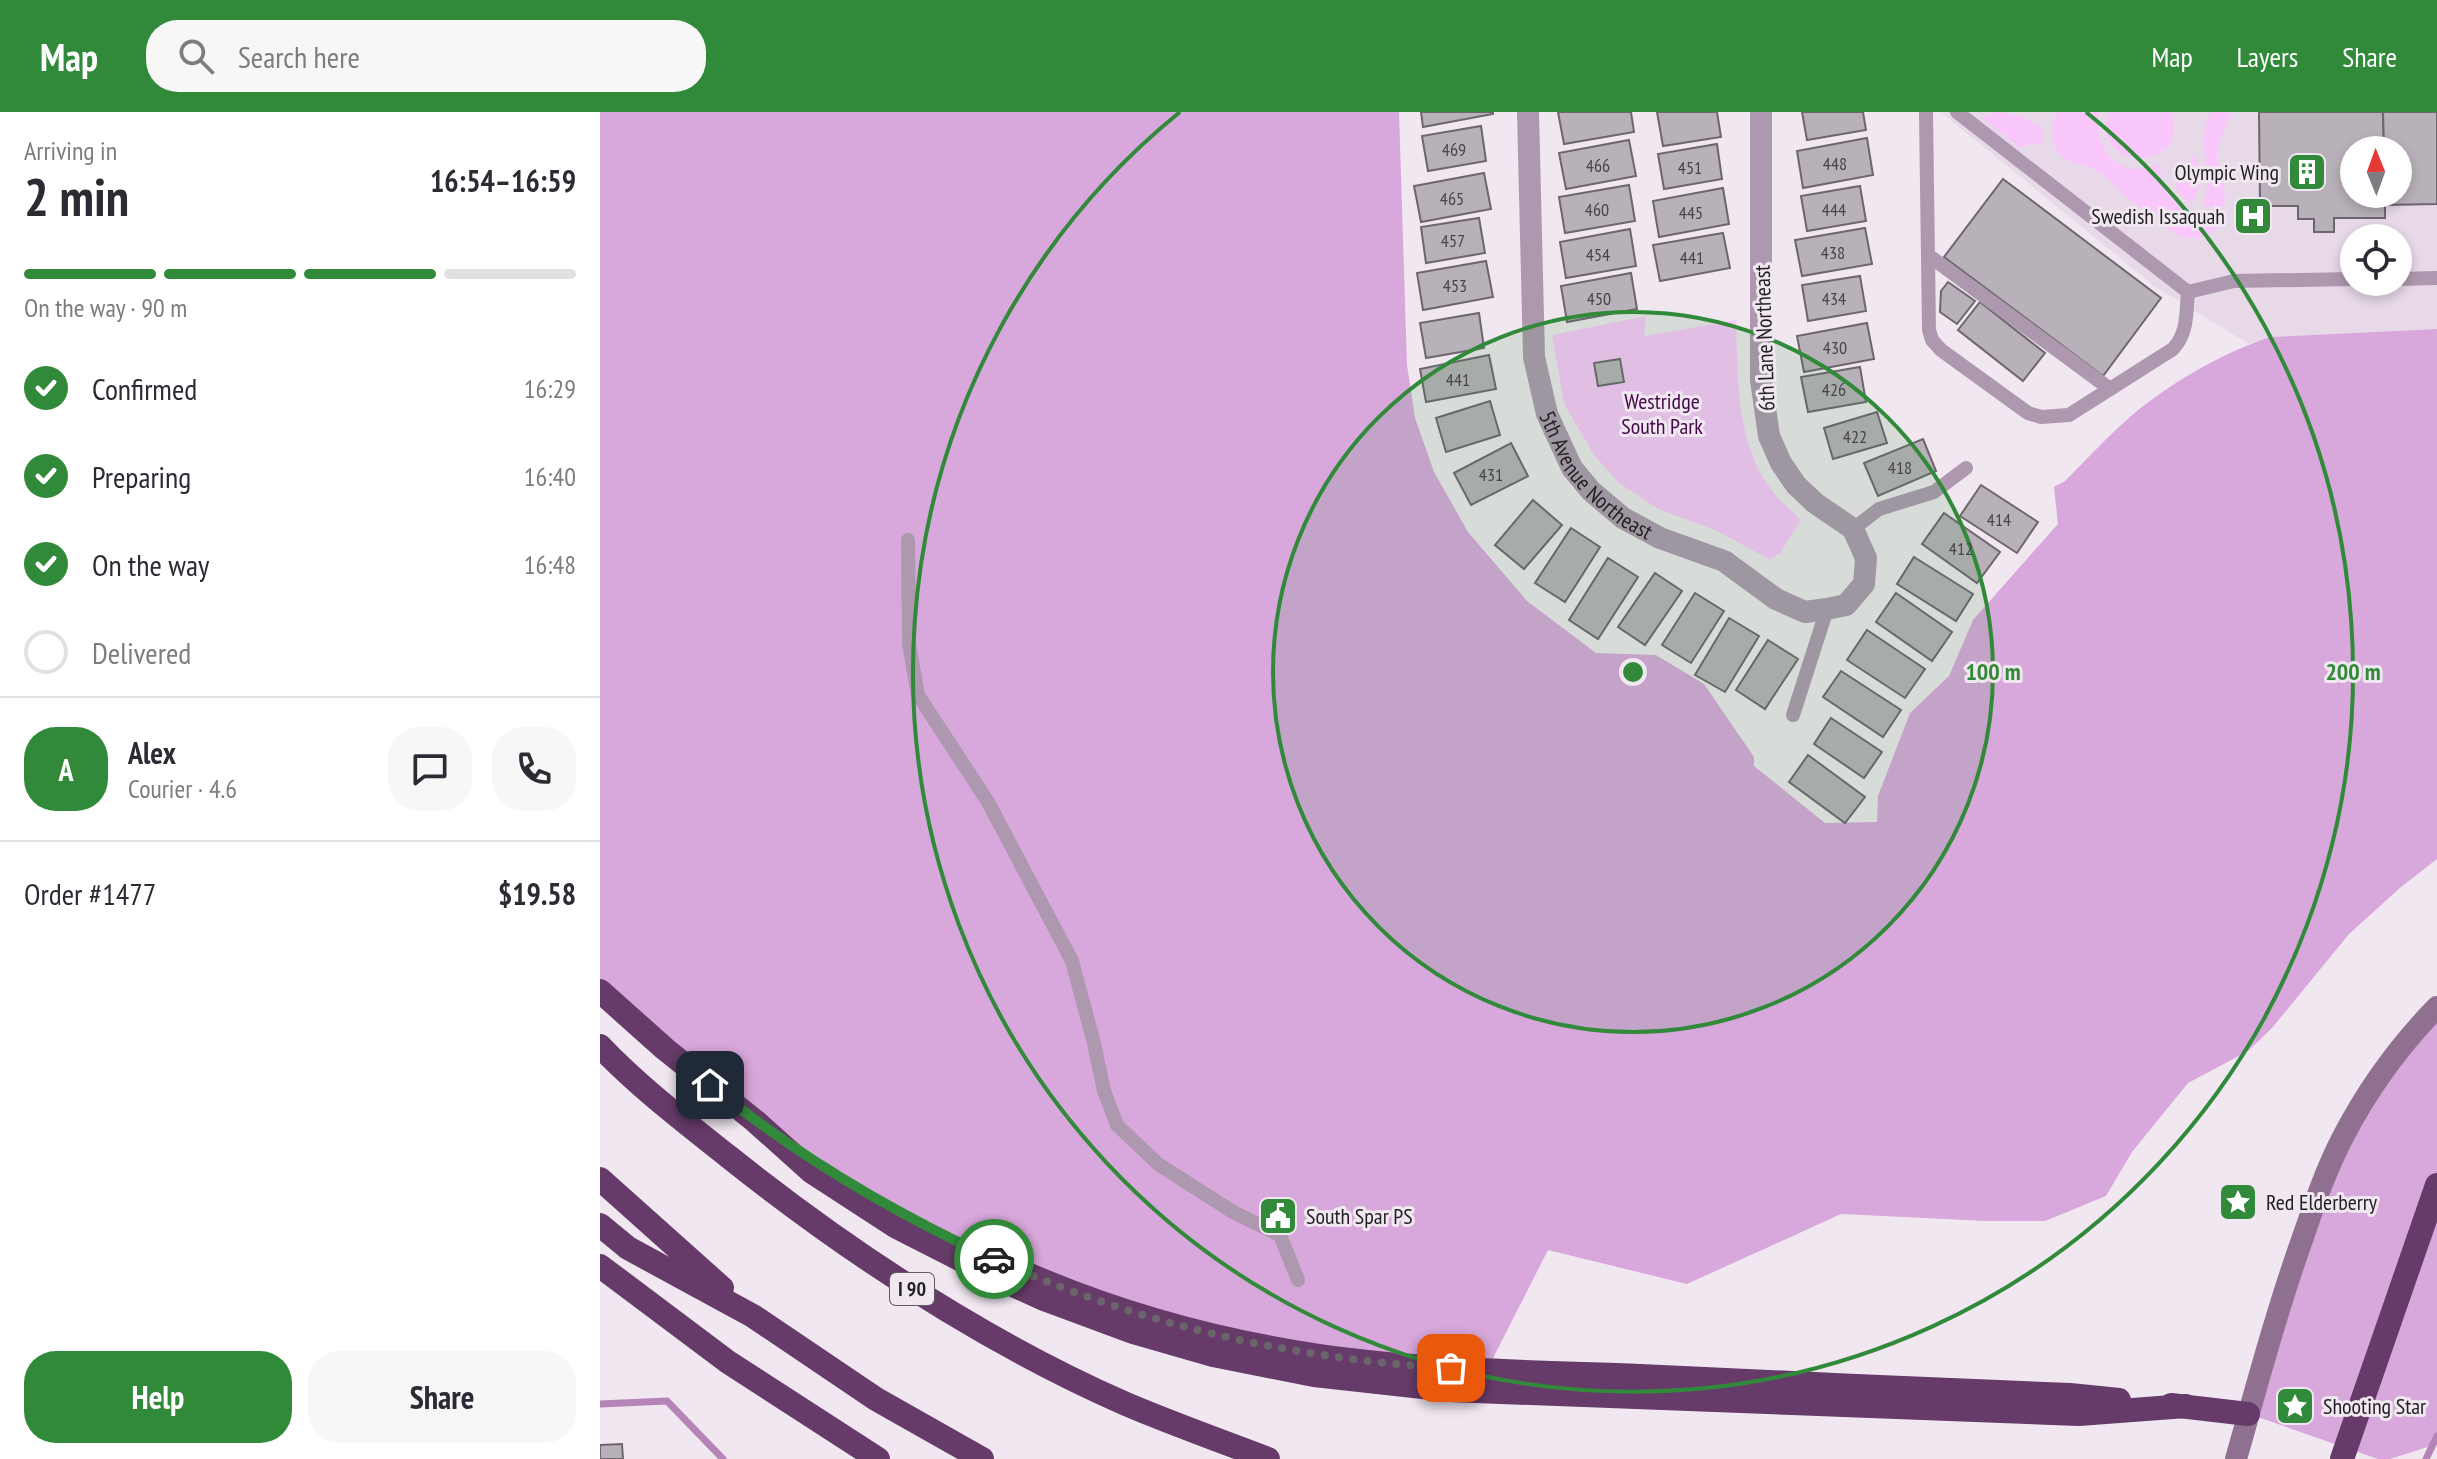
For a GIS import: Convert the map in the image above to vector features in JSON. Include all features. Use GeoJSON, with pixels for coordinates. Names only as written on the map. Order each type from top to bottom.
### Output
{"type":"FeatureCollection","features":[{"type":"Feature","properties":{"kind":"highway"},"geometry":{"type":"LineString","coordinates":[[600,991],[665,1049],[755,1121],[905,1214],[954,1241],[1025,1273],[1143,1315],[1268,1347],[1410,1366],[2070,1395],[2248,1414]]}},
{"type":"Feature","properties":{"kind":"highway","name":"I 90"},"geometry":{"type":"LineString","coordinates":[[600,1046],[670,1110],[761,1183],[860,1255],[931,1301],[1006,1344],[1125,1403],[1268,1459]]}},
{"type":"Feature","properties":{"kind":"highway"},"geometry":{"type":"LineString","coordinates":[[600,1179],[753,1316]]}},
{"type":"Feature","properties":{"kind":"highway"},"geometry":{"type":"LineString","coordinates":[[2342,1459],[2437,1185]]}},
{"type":"Feature","properties":{"kind":"highway"},"geometry":{"type":"LineString","coordinates":[[600,1225],[628,1248],[753,1316],[876,1399],[982,1459]]}},
{"type":"Feature","properties":{"kind":"highway"},"geometry":{"type":"LineString","coordinates":[[600,1266],[728,1362],[878,1459]]}},
{"type":"Feature","properties":{"kind":"main road"},"geometry":{"type":"LineString","coordinates":[[2236,1459],[2289,1277],[2318,1192],[2344,1136],[2395,1057],[2437,1007]]}},
{"type":"Feature","properties":{"kind":"street","name":"5th Avenue Northeast"},"geometry":{"type":"LineString","coordinates":[[1528,112],[1534,357],[1547,414],[1572,468],[1591,491],[1623,518],[1660,538],[1724,561],[1776,599],[1805,612],[1827,609]]}},
{"type":"Feature","properties":{"kind":"street","name":"6th Lane Northeast"},"geometry":{"type":"LineString","coordinates":[[1761,112],[1761,380],[1769,436],[1781,463],[1796,485],[1815,503],[1853,529]]}},
{"type":"Feature","properties":{"kind":"street"},"geometry":{"type":"LineString","coordinates":[[1827,609],[1846,605],[1864,584],[1866,558],[1853,529]]}},
{"type":"Feature","properties":{"kind":"lane"},"geometry":{"type":"LineString","coordinates":[[1926,112],[1929,330],[1932,340],[1941,350],[2028,413],[2041,417],[2069,415],[2173,349],[2181,341],[2184,331],[2188,292]]}},
{"type":"Feature","properties":{"kind":"lane"},"geometry":{"type":"LineString","coordinates":[[1957,112],[2188,292]]}},
{"type":"Feature","properties":{"kind":"lane"},"geometry":{"type":"LineString","coordinates":[[1928,255],[2110,389]]}},
{"type":"Feature","properties":{"kind":"lane"},"geometry":{"type":"LineString","coordinates":[[2412,279],[2437,278]]}},
{"type":"Feature","properties":{"kind":"lane"},"geometry":{"type":"LineString","coordinates":[[2188,292],[2234,281],[2340,279]]}},
{"type":"Feature","properties":{"kind":"lane"},"geometry":{"type":"LineString","coordinates":[[1853,529],[1879,509],[1934,492],[1966,468]]}},
{"type":"Feature","properties":{"kind":"lane"},"geometry":{"type":"LineString","coordinates":[[908,540],[909,644],[918,695],[988,802],[1072,961],[1104,1091],[1117,1125],[1158,1164],[1233,1212],[1280,1235],[1298,1280]]}},
{"type":"Feature","properties":{"kind":"lane"},"geometry":{"type":"LineString","coordinates":[[1793,715],[1827,609]]}},
{"type":"Feature","properties":{"kind":"shaded area"},"geometry":{"type":"Polygon","coordinates":[[[600,112],[1399,112],[1407,365],[1415,418],[1434,472],[1468,532],[1527,601],[1596,653],[1656,655],[1704,684],[1754,757],[1754,766],[1825,823],[1877,822],[1878,796],[1910,713],[1949,676],[1973,620],[2058,524],[2054,487],[2065,481],[2131,416],[2197,370],[2270,337],[2437,329],[2437,859],[2349,934],[2272,1028],[2248,1051],[2188,1083],[2132,1152],[2106,1196],[2045,1221],[1841,1214],[1687,1284],[1548,1250],[1487,1370],[1364,1362],[1039,1279],[954,1241],[905,1214],[755,1121],[600,991],[600,112]]]}},
{"type":"Feature","properties":{"kind":"shaded area","name":"Swedish Issaquah"},"geometry":{"type":"Polygon","coordinates":[[[1941,112],[2437,112],[2437,329],[2270,337],[2249,344],[2154,286],[1941,112]]]}},
{"type":"Feature","properties":{"kind":"shaded area"},"geometry":{"type":"Polygon","coordinates":[[[2437,1005],[2437,1444],[2390,1459],[2378,1459],[2249,1414],[2318,1192],[2437,1005]]]}},
{"type":"Feature","properties":{"kind":"green space"},"geometry":{"type":"Polygon","coordinates":[[[1999,112],[2020,115],[2042,128],[2044,145],[2032,143],[2020,148],[1982,118],[1999,112]]]}},
{"type":"Feature","properties":{"kind":"green space"},"geometry":{"type":"Polygon","coordinates":[[[2058,112],[2099,112],[2099,133],[2106,151],[2120,165],[2130,168],[2143,169],[2160,164],[2166,189],[2183,209],[2168,213],[2145,210],[2098,172],[2063,157],[2055,145],[2052,132],[2058,112]]]}},
{"type":"Feature","properties":{"kind":"green space"},"geometry":{"type":"Polygon","coordinates":[[[2109,112],[2172,112],[2174,133],[2167,147],[2155,155],[2140,158],[2125,155],[2113,146],[2106,132],[2109,112]]]}},
{"type":"Feature","properties":{"kind":"green space"},"geometry":{"type":"Polygon","coordinates":[[[2211,112],[2232,112],[2217,155],[2225,197],[2222,211],[2202,206],[2207,182],[2204,135],[2211,112]]]}},
{"type":"Feature","properties":{"kind":"green space"},"geometry":{"type":"Polygon","coordinates":[[[2194,154],[2199,179],[2191,203],[2180,194],[2174,182],[2183,175],[2194,154]]]}},
{"type":"Feature","properties":{"kind":"green space"},"geometry":{"type":"Polygon","coordinates":[[[2192,215],[2204,215],[2222,225],[2200,237],[2185,238],[2165,224],[2192,215]]]}},
{"type":"Feature","properties":{"kind":"green space","name":"Westridge South Park"},"geometry":{"type":"Polygon","coordinates":[[[1646,316],[1644,336],[1736,320],[1741,410],[1752,454],[1774,493],[1801,520],[1780,553],[1770,560],[1717,531],[1658,509],[1619,483],[1594,455],[1564,404],[1552,335],[1646,316]]]}},
{"type":"Feature","properties":{"kind":"building"},"geometry":{"type":"Polygon","coordinates":[[[1421,112],[1493,112],[1493,114],[1423,127],[1421,112]]]}},
{"type":"Feature","properties":{"kind":"building"},"geometry":{"type":"Polygon","coordinates":[[[1558,112],[1631,112],[1634,132],[1564,144],[1558,112]]]}},
{"type":"Feature","properties":{"kind":"building"},"geometry":{"type":"Polygon","coordinates":[[[1657,112],[1717,112],[1721,137],[1663,146],[1657,112]]]}},
{"type":"Feature","properties":{"kind":"building"},"geometry":{"type":"Polygon","coordinates":[[[1802,112],[1863,112],[1866,130],[1807,140],[1802,112]]]}},
{"type":"Feature","properties":{"kind":"building","name":"Olympic Wing"},"geometry":{"type":"Polygon","coordinates":[[[2259,112],[2383,112],[2384,136],[2340,136],[2340,208],[2385,208],[2385,218],[2334,218],[2334,232],[2314,232],[2314,219],[2298,219],[2298,206],[2260,206],[2259,112]]]}},
{"type":"Feature","properties":{"kind":"building"},"geometry":{"type":"Polygon","coordinates":[[[2383,112],[2437,112],[2437,204],[2412,204],[2412,136],[2384,136],[2383,112]]]}},
{"type":"Feature","properties":{"kind":"building"},"geometry":{"type":"Polygon","coordinates":[[[1481,126],[1486,161],[1428,171],[1422,136],[1481,126]]]}},
{"type":"Feature","properties":{"kind":"building"},"geometry":{"type":"Polygon","coordinates":[[[1867,138],[1873,175],[1803,188],[1797,151],[1867,138]]]}},
{"type":"Feature","properties":{"kind":"building"},"geometry":{"type":"Polygon","coordinates":[[[1629,140],[1636,176],[1566,189],[1559,153],[1629,140]]]}},
{"type":"Feature","properties":{"kind":"building"},"geometry":{"type":"Polygon","coordinates":[[[1717,144],[1722,179],[1664,189],[1658,154],[1717,144]]]}},
{"type":"Feature","properties":{"kind":"building"},"geometry":{"type":"Polygon","coordinates":[[[1484,173],[1491,209],[1421,222],[1414,186],[1484,173]]]}},
{"type":"Feature","properties":{"kind":"building"},"geometry":{"type":"Polygon","coordinates":[[[2003,179],[2161,298],[2103,376],[1944,257],[2003,179]]]}},
{"type":"Feature","properties":{"kind":"building"},"geometry":{"type":"Polygon","coordinates":[[[1629,185],[1635,221],[1565,233],[1559,197],[1629,185]]]}},
{"type":"Feature","properties":{"kind":"building"},"geometry":{"type":"Polygon","coordinates":[[[1860,186],[1866,221],[1807,231],[1801,196],[1860,186]]]}},
{"type":"Feature","properties":{"kind":"building"},"geometry":{"type":"Polygon","coordinates":[[[1723,188],[1729,224],[1659,237],[1653,201],[1723,188]]]}},
{"type":"Feature","properties":{"kind":"building"},"geometry":{"type":"Polygon","coordinates":[[[1479,218],[1485,253],[1426,263],[1421,227],[1479,218]]]}},
{"type":"Feature","properties":{"kind":"building"},"geometry":{"type":"Polygon","coordinates":[[[1865,228],[1872,264],[1802,276],[1795,240],[1865,228]]]}},
{"type":"Feature","properties":{"kind":"building"},"geometry":{"type":"Polygon","coordinates":[[[1630,229],[1636,266],[1566,278],[1560,242],[1630,229]]]}},
{"type":"Feature","properties":{"kind":"building"},"geometry":{"type":"Polygon","coordinates":[[[1723,233],[1730,268],[1660,281],[1653,245],[1723,233]]]}},
{"type":"Feature","properties":{"kind":"building"},"geometry":{"type":"Polygon","coordinates":[[[1486,261],[1493,297],[1423,310],[1417,273],[1486,261]]]}},
{"type":"Feature","properties":{"kind":"building"},"geometry":{"type":"Polygon","coordinates":[[[1631,273],[1637,309],[1567,322],[1561,286],[1631,273]]]}},
{"type":"Feature","properties":{"kind":"building"},"geometry":{"type":"Polygon","coordinates":[[[1860,276],[1866,311],[1808,321],[1802,285],[1860,276]]]}},
{"type":"Feature","properties":{"kind":"building"},"geometry":{"type":"Polygon","coordinates":[[[1948,282],[1975,301],[1957,324],[1940,312],[1941,291],[1948,282]]]}},
{"type":"Feature","properties":{"kind":"building"},"geometry":{"type":"Polygon","coordinates":[[[1980,302],[2045,353],[2023,381],[1958,330],[1980,302]]]}},
{"type":"Feature","properties":{"kind":"building"},"geometry":{"type":"Polygon","coordinates":[[[1479,313],[1484,348],[1426,358],[1420,323],[1479,313]]]}},
{"type":"Feature","properties":{"kind":"building"},"geometry":{"type":"Polygon","coordinates":[[[1867,323],[1874,359],[1804,372],[1797,336],[1867,323]]]}},
{"type":"Feature","properties":{"kind":"building"},"geometry":{"type":"Polygon","coordinates":[[[1489,355],[1496,389],[1426,402],[1420,369],[1489,355]]]}},
{"type":"Feature","properties":{"kind":"building"},"geometry":{"type":"Polygon","coordinates":[[[1620,359],[1624,382],[1598,386],[1594,363],[1620,359]]]}},
{"type":"Feature","properties":{"kind":"building"},"geometry":{"type":"Polygon","coordinates":[[[1860,367],[1866,402],[1808,412],[1801,377],[1860,367]]]}},
{"type":"Feature","properties":{"kind":"building"},"geometry":{"type":"Polygon","coordinates":[[[1490,401],[1500,435],[1446,452],[1436,418],[1490,401]]]}},
{"type":"Feature","properties":{"kind":"building"},"geometry":{"type":"Polygon","coordinates":[[[1877,412],[1887,443],[1833,459],[1824,428],[1877,412]]]}},
{"type":"Feature","properties":{"kind":"building"},"geometry":{"type":"Polygon","coordinates":[[[1923,439],[1936,471],[1878,496],[1864,463],[1923,439]]]}},
{"type":"Feature","properties":{"kind":"building"},"geometry":{"type":"Polygon","coordinates":[[[1511,443],[1528,476],[1471,505],[1454,473],[1511,443]]]}},
{"type":"Feature","properties":{"kind":"building"},"geometry":{"type":"Polygon","coordinates":[[[1981,485],[2038,522],[2017,553],[1960,516],[1981,485]]]}},
{"type":"Feature","properties":{"kind":"building"},"geometry":{"type":"Polygon","coordinates":[[[1533,500],[1562,525],[1524,569],[1495,545],[1533,500]]]}},
{"type":"Feature","properties":{"kind":"building"},"geometry":{"type":"Polygon","coordinates":[[[1944,513],[2000,552],[1977,583],[1922,544],[1944,513]]]}},
{"type":"Feature","properties":{"kind":"building"},"geometry":{"type":"Polygon","coordinates":[[[1571,528],[1600,547],[1565,602],[1535,583],[1571,528]]]}},
{"type":"Feature","properties":{"kind":"building"},"geometry":{"type":"Polygon","coordinates":[[[1914,557],[1973,594],[1956,621],[1897,584],[1914,557]]]}},
{"type":"Feature","properties":{"kind":"building"},"geometry":{"type":"Polygon","coordinates":[[[1608,558],[1638,577],[1598,639],[1569,620],[1608,558]]]}},
{"type":"Feature","properties":{"kind":"building"},"geometry":{"type":"Polygon","coordinates":[[[1655,573],[1682,591],[1645,645],[1618,627],[1655,573]]]}},
{"type":"Feature","properties":{"kind":"building"},"geometry":{"type":"Polygon","coordinates":[[[1695,593],[1724,611],[1691,663],[1662,645],[1695,593]]]}},
{"type":"Feature","properties":{"kind":"building"},"geometry":{"type":"Polygon","coordinates":[[[1896,593],[1952,632],[1932,661],[1876,622],[1896,593]]]}},
{"type":"Feature","properties":{"kind":"building"},"geometry":{"type":"Polygon","coordinates":[[[1729,618],[1759,636],[1725,692],[1695,675],[1729,618]]]}},
{"type":"Feature","properties":{"kind":"building"},"geometry":{"type":"Polygon","coordinates":[[[1867,630],[1925,669],[1905,698],[1847,660],[1867,630]]]}},
{"type":"Feature","properties":{"kind":"building"},"geometry":{"type":"Polygon","coordinates":[[[1768,640],[1798,659],[1765,709],[1736,690],[1768,640]]]}},
{"type":"Feature","properties":{"kind":"building"},"geometry":{"type":"Polygon","coordinates":[[[1841,671],[1901,710],[1883,737],[1823,697],[1841,671]]]}},
{"type":"Feature","properties":{"kind":"building"},"geometry":{"type":"Polygon","coordinates":[[[1831,718],[1882,752],[1864,778],[1814,744],[1831,718]]]}},
{"type":"Feature","properties":{"kind":"building"},"geometry":{"type":"Polygon","coordinates":[[[1808,755],[1865,797],[1845,823],[1789,782],[1808,755]]]}},
{"type":"Feature","properties":{"kind":"building"},"geometry":{"type":"Polygon","coordinates":[[[622,1444],[623,1459],[600,1459],[600,1445],[622,1444]]]}},
{"type":"Feature","properties":{"kind":"waterway"},"geometry":{"type":"LineString","coordinates":[[600,1404],[667,1401],[723,1459]]}},
{"type":"Feature","properties":{"kind":"waterway"},"geometry":{"type":"LineString","coordinates":[[2426,1459],[2437,1436]]}},
{"type":"Feature","properties":{"kind":"way so far"},"geometry":{"type":"LineString","coordinates":[[994,1259],[1039,1279],[1188,1329],[1319,1356],[1451,1368]]}},
{"type":"Feature","properties":{"kind":"place","name":"Olympic Wing"},"geometry":{"type":"Point","coordinates":[2307,172]}},
{"type":"Feature","properties":{"kind":"place","name":"Swedish Issaquah"},"geometry":{"type":"Point","coordinates":[2253,216]}},
{"type":"Feature","properties":{"kind":"place","name":"Red Elderberry"},"geometry":{"type":"Point","coordinates":[2238,1202]}},
{"type":"Feature","properties":{"kind":"place","name":"South Spar PS"},"geometry":{"type":"Point","coordinates":[1278,1216]}},
{"type":"Feature","properties":{"kind":"place","name":"Shooting Star"},"geometry":{"type":"Point","coordinates":[2295,1406]}},
{"type":"Feature","properties":{"kind":"route"},"geometry":{"type":"LineString","coordinates":[[710,1085],[755,1121],[855,1184],[954,1241],[994,1259]]}}]}
